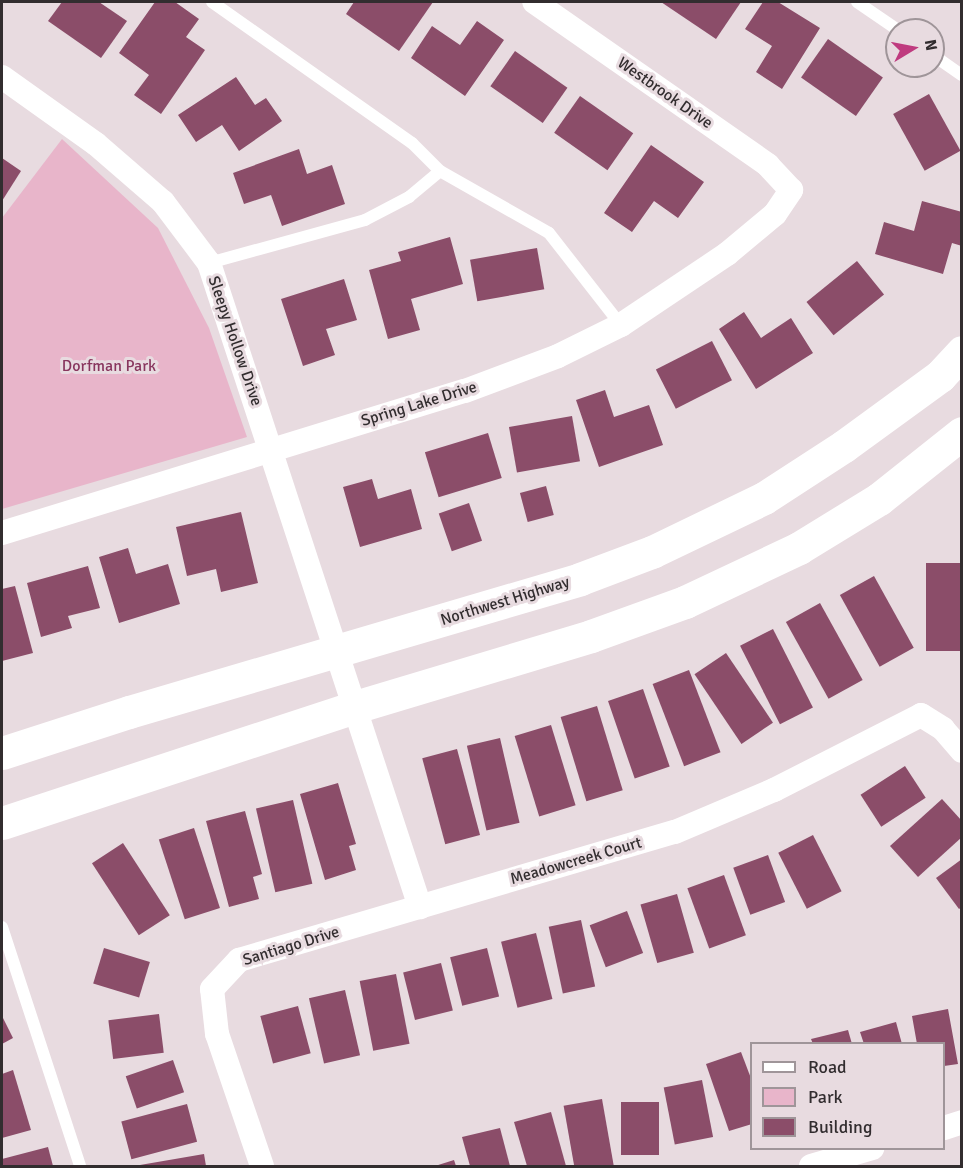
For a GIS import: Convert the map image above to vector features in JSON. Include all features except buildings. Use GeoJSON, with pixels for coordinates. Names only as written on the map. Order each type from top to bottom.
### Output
{"type":"FeatureCollection","features":[{"type":"Feature","properties":{"kind":"main road","name":"Northwest Highway"},"geometry":{"type":"LineString","coordinates":[[2,753],[129,712],[580,579],[652,552],[705,529],[764,498],[844,446],[940,376],[962,352]]}},
{"type":"Feature","properties":{"kind":"main road"},"geometry":{"type":"LineString","coordinates":[[2,823],[355,707],[591,636],[685,602],[799,548],[879,498],[962,433]]}},
{"type":"Feature","properties":{"kind":"street","name":"Westbrook Drive"},"geometry":{"type":"LineString","coordinates":[[534,2],[768,165],[791,190]]}},
{"type":"Feature","properties":{"kind":"street","name":"Sleepy Hollow Drive"},"geometry":{"type":"LineString","coordinates":[[2,77],[96,144],[162,202],[209,263],[335,651]]}},
{"type":"Feature","properties":{"kind":"street","name":"Spring Lake Drive"},"geometry":{"type":"LineString","coordinates":[[2,533],[465,391],[558,356],[621,325],[727,254],[775,214],[791,190]]}},
{"type":"Feature","properties":{"kind":"street"},"geometry":{"type":"LineString","coordinates":[[335,651],[420,907]]}},
{"type":"Feature","properties":{"kind":"street","name":"Meadowcreek Court"},"geometry":{"type":"LineString","coordinates":[[420,907],[675,832],[774,790],[921,715],[943,729],[962,751]]}},
{"type":"Feature","properties":{"kind":"street","name":"Santiago Drive"},"geometry":{"type":"LineString","coordinates":[[262,1167],[217,1034],[212,989],[239,960],[420,907]]}},
{"type":"Feature","properties":{"kind":"street"},"geometry":{"type":"LineString","coordinates":[[945,1128],[962,1122]]}},
{"type":"Feature","properties":{"kind":"street"},"geometry":{"type":"LineString","coordinates":[[811,1167],[869,1150]]}},
{"type":"Feature","properties":{"kind":"lane"},"geometry":{"type":"LineString","coordinates":[[212,2],[412,143],[440,171],[549,233],[621,325]]}},
{"type":"Feature","properties":{"kind":"lane"},"geometry":{"type":"LineString","coordinates":[[858,2],[885,21]]}},
{"type":"Feature","properties":{"kind":"lane"},"geometry":{"type":"LineString","coordinates":[[945,63],[962,75]]}},
{"type":"Feature","properties":{"kind":"lane"},"geometry":{"type":"LineString","coordinates":[[209,263],[365,220],[409,197],[440,171]]}},
{"type":"Feature","properties":{"kind":"lane"},"geometry":{"type":"LineString","coordinates":[[2,927],[80,1167]]}},
{"type":"Feature","properties":{"kind":"green space","name":"Dorfman Park"},"geometry":{"type":"Polygon","coordinates":[[[62,139],[158,228],[209,328],[247,437],[2,509],[2,218],[62,139]]]}}]}
